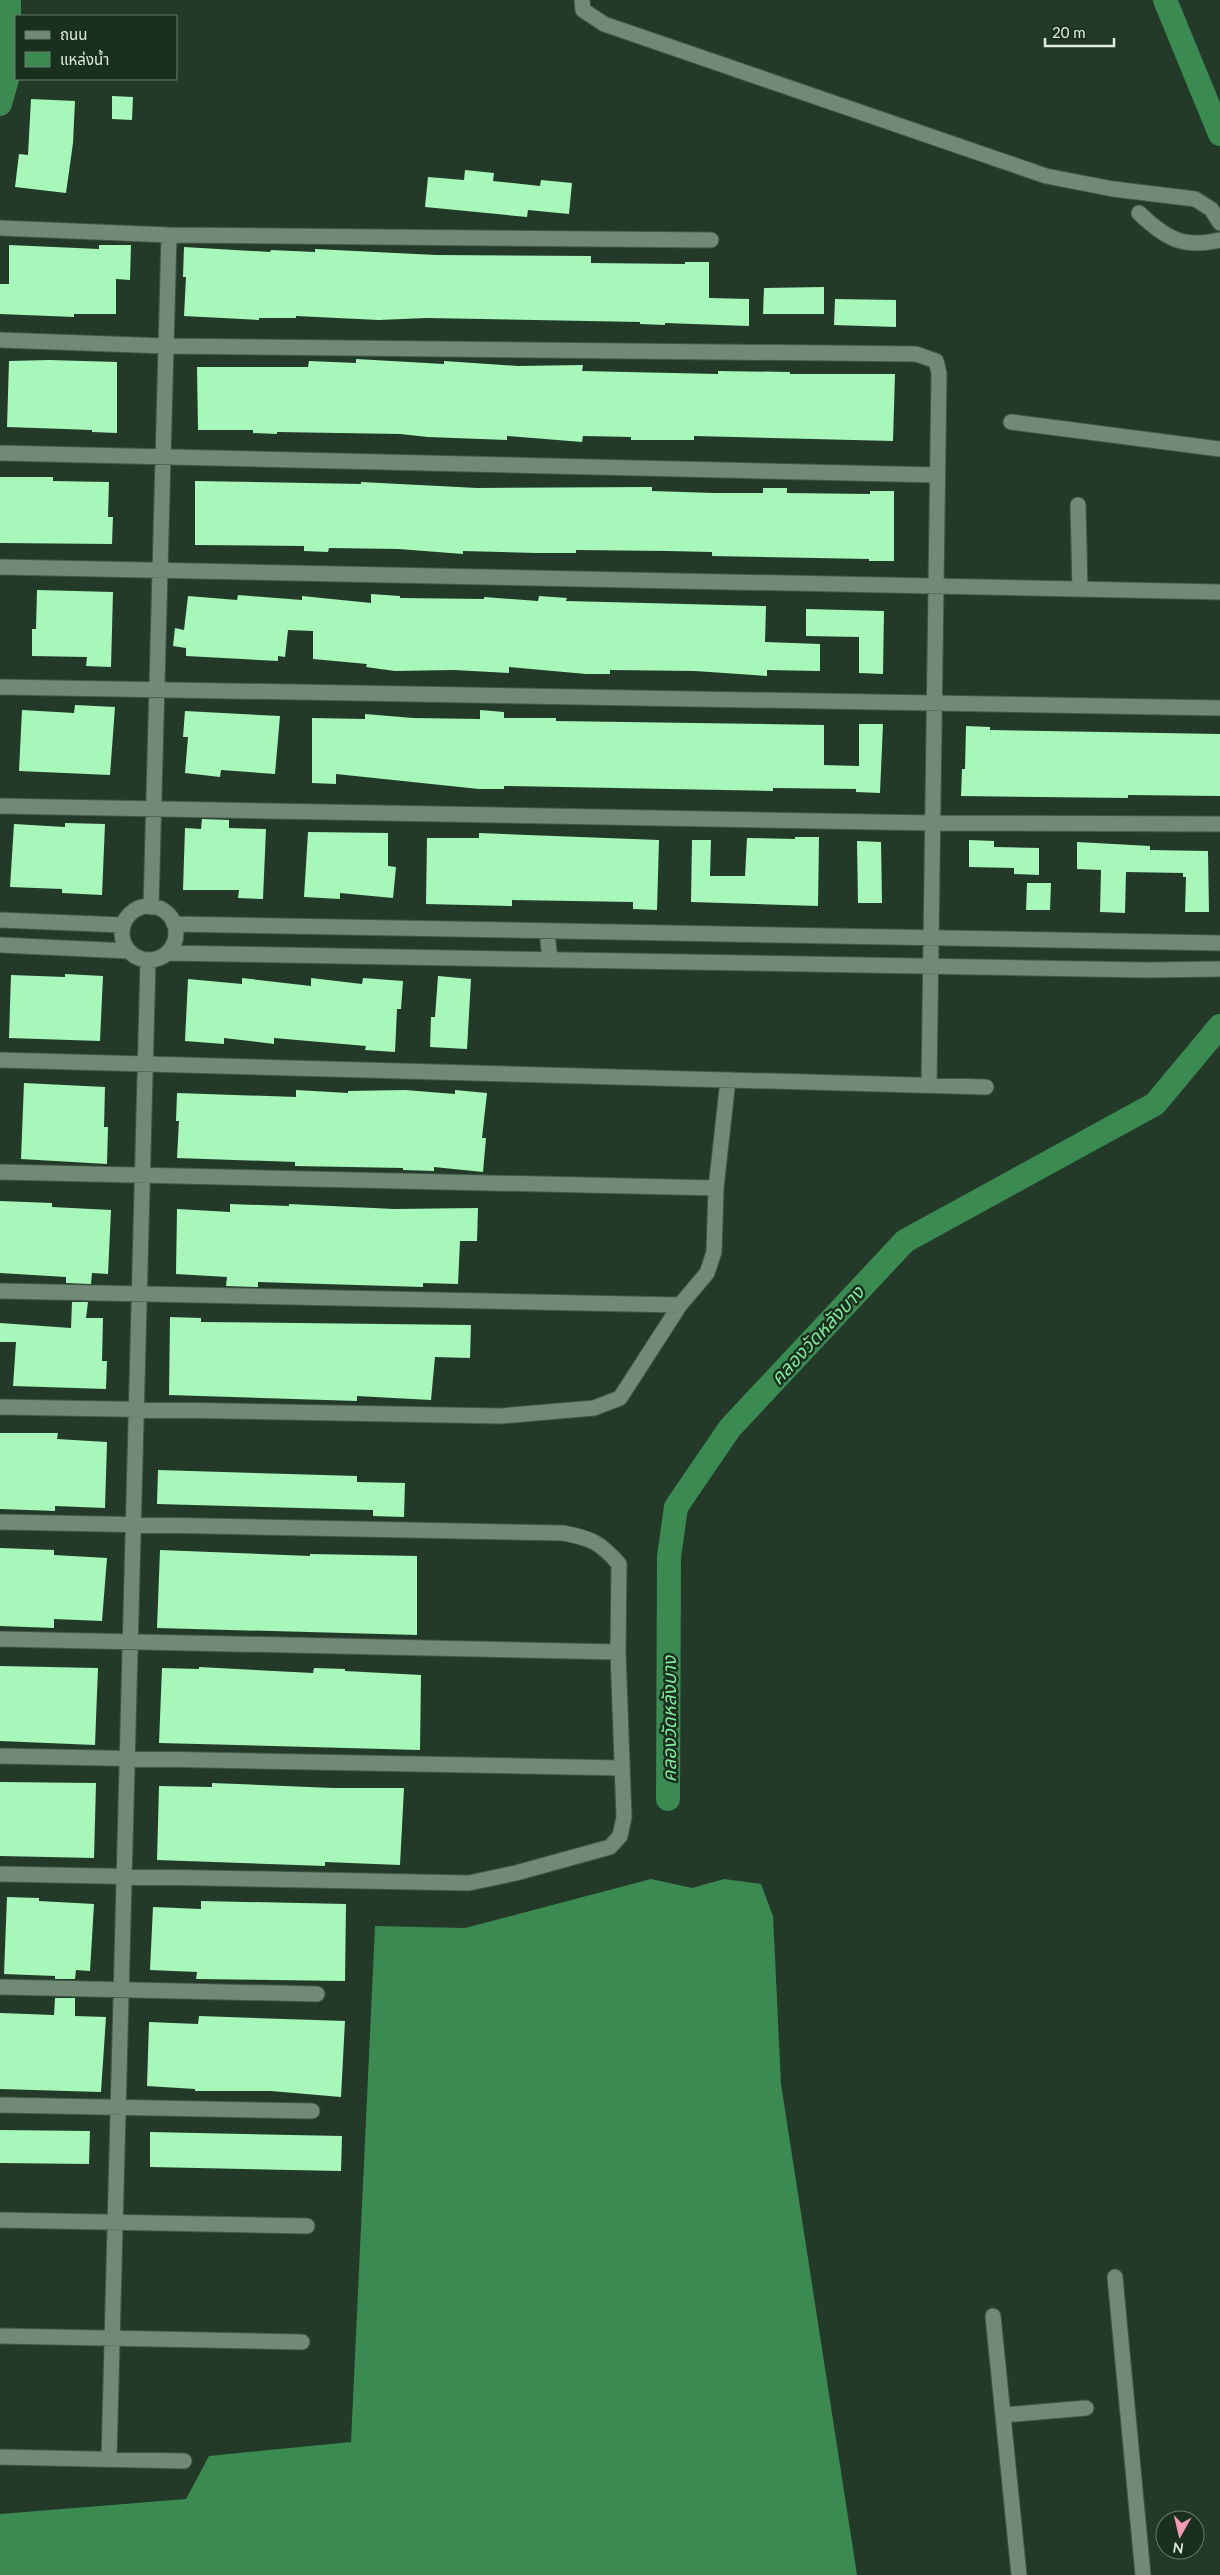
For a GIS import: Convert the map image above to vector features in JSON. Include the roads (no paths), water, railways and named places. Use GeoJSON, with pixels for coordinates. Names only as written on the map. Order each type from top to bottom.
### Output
{"type":"FeatureCollection","features":[{"type":"Feature","properties":{"kind":"street"},"geometry":{"type":"LineString","coordinates":[[582,0],[583,10],[604,24],[1046,176],[1113,189],[1195,199],[1211,209],[1220,223]]}},
{"type":"Feature","properties":{"kind":"street"},"geometry":{"type":"LineString","coordinates":[[1139,213],[1158,232],[1175,240],[1204,244],[1220,240]]}},
{"type":"Feature","properties":{"kind":"street"},"geometry":{"type":"LineString","coordinates":[[0,228],[169,234],[711,240]]}},
{"type":"Feature","properties":{"kind":"street"},"geometry":{"type":"LineString","coordinates":[[151,907],[169,234]]}},
{"type":"Feature","properties":{"kind":"street"},"geometry":{"type":"LineString","coordinates":[[0,340],[166,346],[916,354],[936,361],[939,372],[929,1085]]}},
{"type":"Feature","properties":{"kind":"street"},"geometry":{"type":"LineString","coordinates":[[1011,422],[1220,449]]}},
{"type":"Feature","properties":{"kind":"street"},"geometry":{"type":"LineString","coordinates":[[0,453],[937,475]]}},
{"type":"Feature","properties":{"kind":"street"},"geometry":{"type":"LineString","coordinates":[[1078,505],[1080,589]]}},
{"type":"Feature","properties":{"kind":"street"},"geometry":{"type":"LineString","coordinates":[[0,568],[1220,592]]}},
{"type":"Feature","properties":{"kind":"street"},"geometry":{"type":"LineString","coordinates":[[0,687],[1220,708]]}},
{"type":"Feature","properties":{"kind":"street"},"geometry":{"type":"LineString","coordinates":[[0,806],[932,823],[1220,824]]}},
{"type":"Feature","properties":{"kind":"street"},"geometry":{"type":"LineString","coordinates":[[0,945],[129,951],[141,959],[155,960],[167,953],[175,940],[174,924],[165,912],[151,907],[134,911],[124,925],[123,938],[129,951]]}},
{"type":"Feature","properties":{"kind":"street"},"geometry":{"type":"LineString","coordinates":[[0,920],[124,925]]}},
{"type":"Feature","properties":{"kind":"street"},"geometry":{"type":"LineString","coordinates":[[174,924],[1220,943]]}},
{"type":"Feature","properties":{"kind":"street"},"geometry":{"type":"LineString","coordinates":[[547,932],[550,960]]}},
{"type":"Feature","properties":{"kind":"street"},"geometry":{"type":"LineString","coordinates":[[1111,942],[1113,970]]}},
{"type":"Feature","properties":{"kind":"street"},"geometry":{"type":"LineString","coordinates":[[167,953],[1113,970],[1220,969]]}},
{"type":"Feature","properties":{"kind":"street"},"geometry":{"type":"LineString","coordinates":[[109,2460],[148,960]]}},
{"type":"Feature","properties":{"kind":"street"},"geometry":{"type":"LineString","coordinates":[[0,1060],[986,1086]]}},
{"type":"Feature","properties":{"kind":"street"},"geometry":{"type":"LineString","coordinates":[[0,1407],[501,1416],[594,1408],[620,1398],[680,1304],[707,1273],[714,1252],[716,1188],[728,1080]]}},
{"type":"Feature","properties":{"kind":"street"},"geometry":{"type":"LineString","coordinates":[[0,1172],[142,1177],[716,1188]]}},
{"type":"Feature","properties":{"kind":"street"},"geometry":{"type":"LineString","coordinates":[[0,1292],[680,1304]]}},
{"type":"Feature","properties":{"kind":"street"},"geometry":{"type":"LineString","coordinates":[[0,1522],[563,1533],[585,1537],[604,1546],[619,1564],[618,1652],[624,1817],[620,1836],[610,1847],[516,1873],[469,1883],[0,1874]]}},
{"type":"Feature","properties":{"kind":"street"},"geometry":{"type":"LineString","coordinates":[[0,1639],[618,1652]]}},
{"type":"Feature","properties":{"kind":"street"},"geometry":{"type":"LineString","coordinates":[[0,1756],[621,1768]]}},
{"type":"Feature","properties":{"kind":"street"},"geometry":{"type":"LineString","coordinates":[[0,1987],[318,1994]]}},
{"type":"Feature","properties":{"kind":"street"},"geometry":{"type":"LineString","coordinates":[[0,2105],[312,2110]]}},
{"type":"Feature","properties":{"kind":"street"},"geometry":{"type":"LineString","coordinates":[[0,2220],[307,2226]]}},
{"type":"Feature","properties":{"kind":"street"},"geometry":{"type":"LineString","coordinates":[[1115,2278],[1143,2575]]}},
{"type":"Feature","properties":{"kind":"street"},"geometry":{"type":"LineString","coordinates":[[993,2316],[1018,2575]]}},
{"type":"Feature","properties":{"kind":"street"},"geometry":{"type":"LineString","coordinates":[[0,2336],[302,2342]]}},
{"type":"Feature","properties":{"kind":"street"},"geometry":{"type":"LineString","coordinates":[[1003,2415],[1086,2408]]}},
{"type":"Feature","properties":{"kind":"street"},"geometry":{"type":"LineString","coordinates":[[0,2457],[184,2461]]}},
{"type":"Feature","properties":{"kind":"water"},"geometry":{"type":"Polygon","coordinates":[[[651,1879],[692,1888],[724,1879],[761,1884],[773,1916],[781,2084],[857,2575],[0,2575],[0,2514],[186,2499],[209,2456],[351,2442],[375,1926],[465,1928],[651,1879]]]}},
{"type":"Feature","properties":{"kind":"waterway"},"geometry":{"type":"LineString","coordinates":[[0,104],[9,72],[9,0]]}},
{"type":"Feature","properties":{"kind":"waterway","name":"คลองวัดหลังบาง"},"geometry":{"type":"LineString","coordinates":[[1165,0],[1220,134]]}},
{"type":"Feature","properties":{"kind":"waterway","name":"คลองวัดหลังบาง"},"geometry":{"type":"LineString","coordinates":[[668,1799],[669,1557],[676,1507],[730,1428],[905,1241],[1155,1104],[1220,1026]]}}]}
